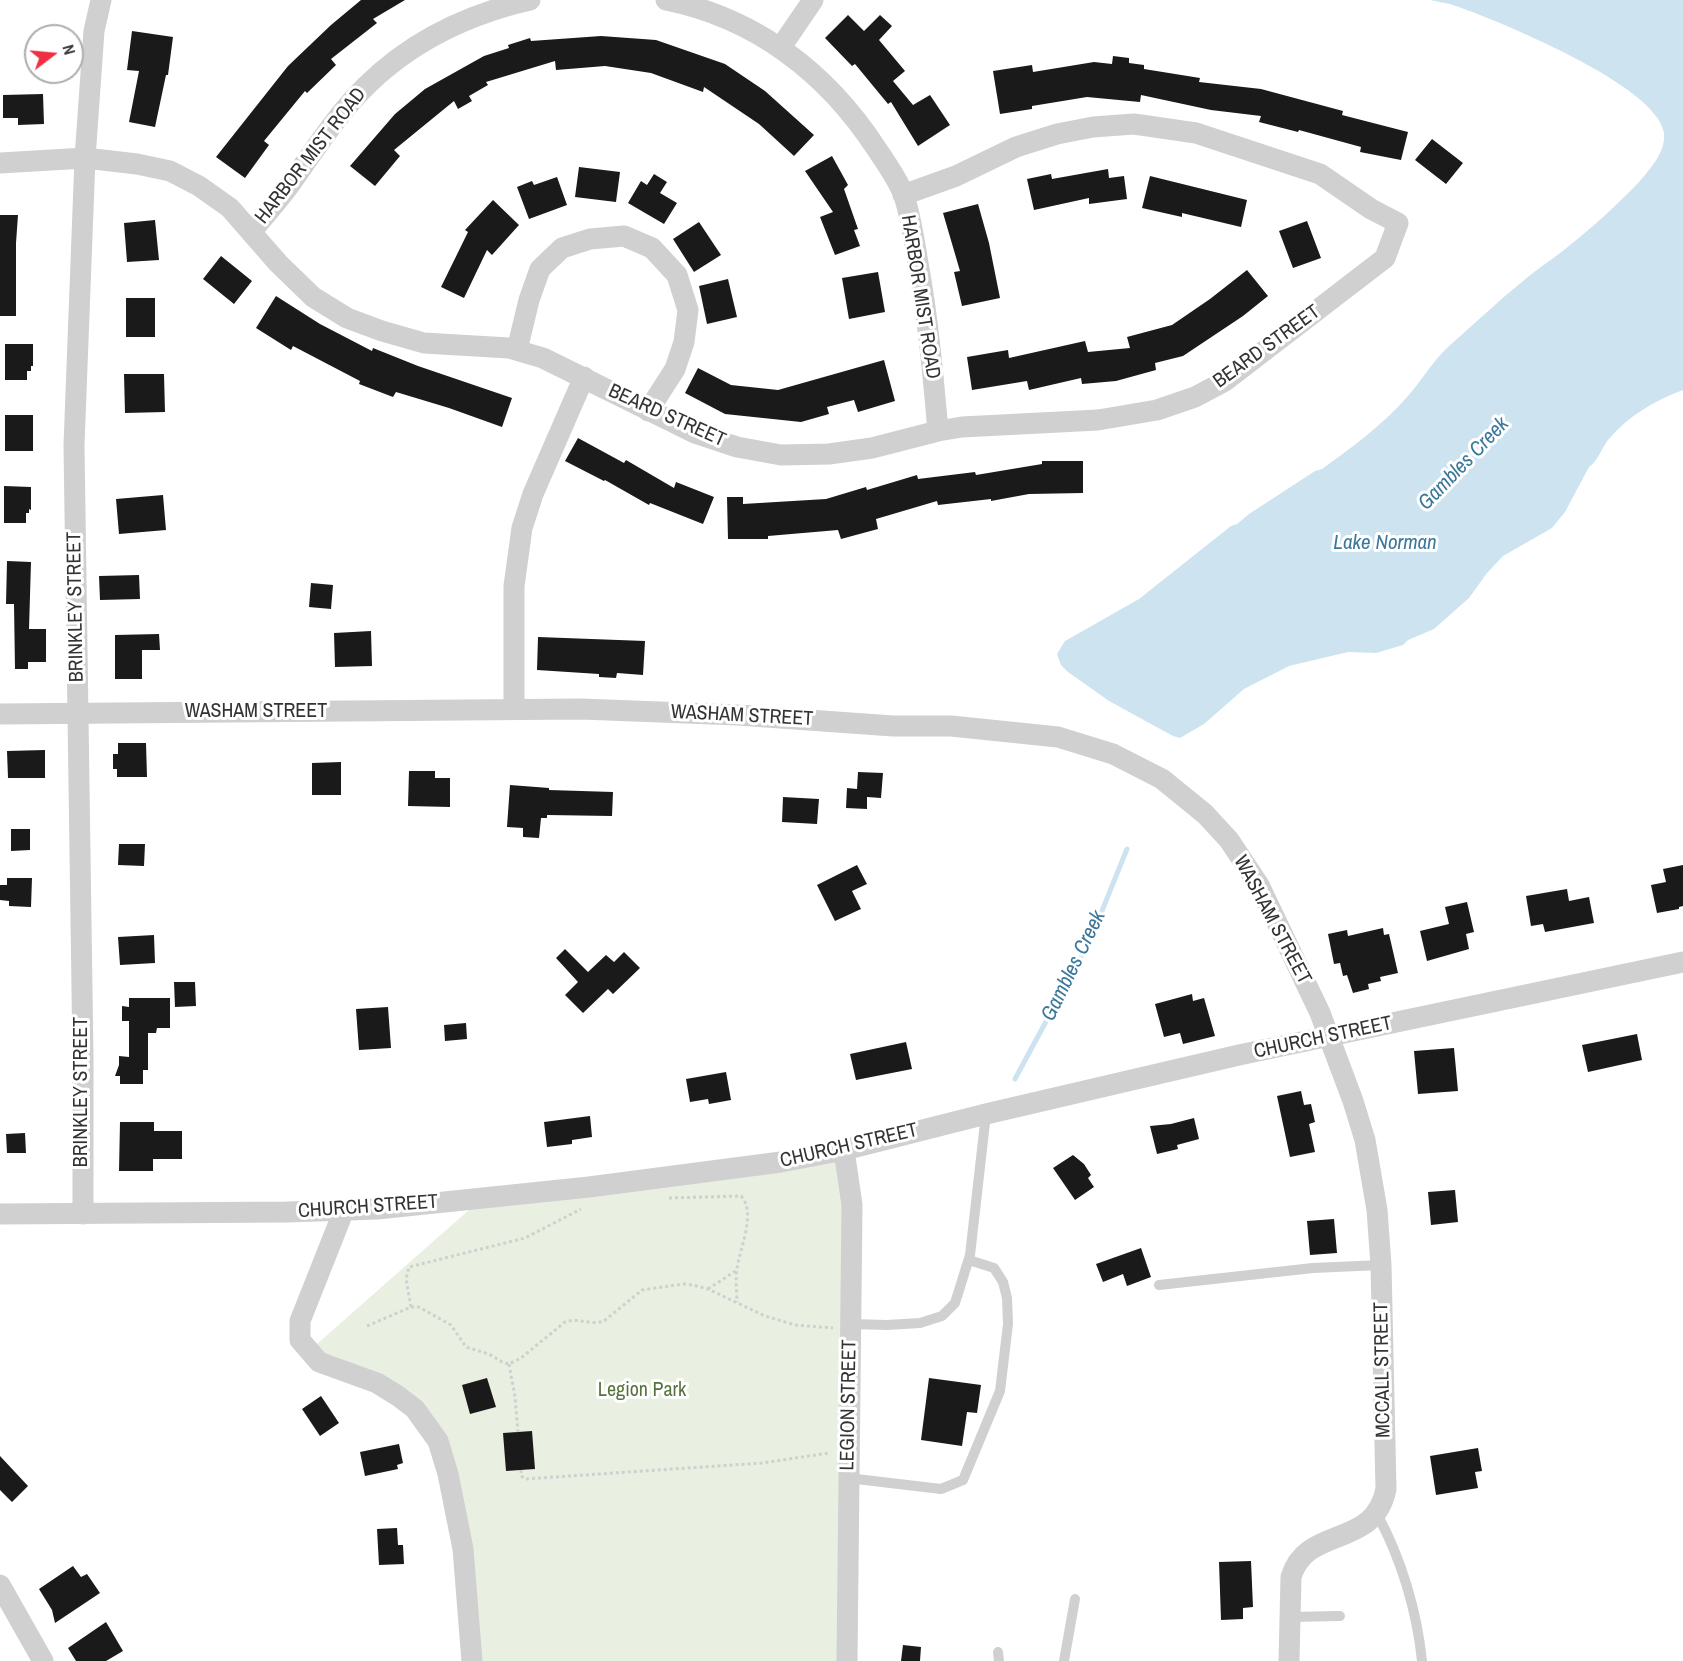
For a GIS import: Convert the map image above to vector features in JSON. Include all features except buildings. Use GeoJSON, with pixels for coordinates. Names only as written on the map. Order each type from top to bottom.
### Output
{"type":"FeatureCollection","features":[{"type":"Feature","properties":{"kind":"street","name":"BRINKLEY STREET"},"geometry":{"type":"LineString","coordinates":[[83,1214],[75,445],[85,158],[94,31],[101,0]]}},
{"type":"Feature","properties":{"kind":"street","name":"HARBOR MIST ROAD"},"geometry":{"type":"LineString","coordinates":[[251,232],[287,189],[351,101],[379,75],[428,38],[453,25],[481,13],[530,0]]}},
{"type":"Feature","properties":{"kind":"street","name":"HARBOR MIST ROAD"},"geometry":{"type":"LineString","coordinates":[[666,0],[719,16],[781,47],[833,92],[858,120],[892,172],[903,195],[912,227],[928,317],[938,430]]}},
{"type":"Feature","properties":{"kind":"street"},"geometry":{"type":"LineString","coordinates":[[781,47],[813,0]]}},
{"type":"Feature","properties":{"kind":"street","name":"BEARD STREET"},"geometry":{"type":"LineString","coordinates":[[0,163],[85,158],[137,164],[170,171],[199,186],[230,208],[278,263],[313,297],[347,318],[424,343],[509,348],[543,358],[695,433],[737,447],[781,455],[829,454],[873,447],[938,430],[962,427],[1098,420],[1157,410],[1195,397],[1225,381],[1385,258],[1398,223],[1320,174],[1196,133],[1134,124],[1093,127],[1026,143],[956,176],[903,195]]}},
{"type":"Feature","properties":{"kind":"street"},"geometry":{"type":"LineString","coordinates":[[517,350],[529,300],[540,268],[561,248],[590,239],[624,236],[652,248],[677,275],[688,310],[684,342],[675,369],[648,411]]}},
{"type":"Feature","properties":{"kind":"street"},"geometry":{"type":"LineString","coordinates":[[514,710],[514,586],[522,528],[533,494],[584,377]]}},
{"type":"Feature","properties":{"kind":"street","name":"WASHAM STREET"},"geometry":{"type":"LineString","coordinates":[[0,714],[581,709],[738,715],[893,726],[951,726],[1058,737],[1113,754],[1162,779],[1182,793],[1229,840],[1259,885],[1278,922],[1330,1037]]}},
{"type":"Feature","properties":{"kind":"street","name":"CHURCH STREET"},"geometry":{"type":"LineString","coordinates":[[0,1214],[376,1209],[589,1187],[771,1164],[844,1149],[1239,1055],[1683,962]]}},
{"type":"Feature","properties":{"kind":"street","name":"MCCALL STREET"},"geometry":{"type":"LineString","coordinates":[[1330,1037],[1365,1140],[1374,1186],[1381,1265],[1386,1489],[1384,1501],[1377,1514]]}},
{"type":"Feature","properties":{"kind":"street","name":"LEGION STREET"},"geometry":{"type":"LineString","coordinates":[[844,1149],[852,1205],[842,1326],[848,1449],[847,1661]]}},
{"type":"Feature","properties":{"kind":"street"},"geometry":{"type":"LineString","coordinates":[[344,1210],[300,1321],[300,1340],[319,1362],[377,1383],[398,1396],[415,1409],[438,1441],[448,1474],[463,1549],[472,1661]]}},
{"type":"Feature","properties":{"kind":"street"},"geometry":{"type":"LineString","coordinates":[[1289,1661],[1291,1577],[1300,1558],[1316,1546],[1368,1523],[1377,1514]]}},
{"type":"Feature","properties":{"kind":"street"},"geometry":{"type":"LineString","coordinates":[[0,1585],[44,1661]]}},
{"type":"Feature","properties":{"kind":"lane"},"geometry":{"type":"LineString","coordinates":[[842,1326],[920,1323],[942,1316],[956,1303],[969,1260],[986,1114]]}},
{"type":"Feature","properties":{"kind":"lane"},"geometry":{"type":"LineString","coordinates":[[848,1478],[941,1488],[963,1480],[1000,1391],[1008,1324],[1007,1298],[1003,1282],[994,1268],[969,1260]]}},
{"type":"Feature","properties":{"kind":"lane"},"geometry":{"type":"LineString","coordinates":[[1160,1285],[1313,1268],[1381,1265]]}},
{"type":"Feature","properties":{"kind":"lane"},"geometry":{"type":"LineString","coordinates":[[1377,1514],[1390,1538],[1418,1628],[1422,1661]]}},
{"type":"Feature","properties":{"kind":"lane"},"geometry":{"type":"LineString","coordinates":[[1064,1661],[1075,1599]]}},
{"type":"Feature","properties":{"kind":"lane"},"geometry":{"type":"LineString","coordinates":[[1290,1617],[1340,1616]]}},
{"type":"Feature","properties":{"kind":"path"},"geometry":{"type":"LineString","coordinates":[[665,1198],[741,1197],[745,1200],[748,1221],[736,1270],[737,1302]]}},
{"type":"Feature","properties":{"kind":"path"},"geometry":{"type":"LineString","coordinates":[[411,1307],[406,1273],[412,1265],[525,1239],[584,1208]]}},
{"type":"Feature","properties":{"kind":"path"},"geometry":{"type":"LineString","coordinates":[[708,1289],[736,1270]]}},
{"type":"Feature","properties":{"kind":"path"},"geometry":{"type":"LineString","coordinates":[[367,1326],[411,1307],[419,1307],[451,1325],[466,1347],[489,1354],[509,1364],[521,1358],[565,1322],[572,1319],[598,1323],[604,1321],[642,1290],[693,1284],[765,1316],[795,1325],[842,1326]]}},
{"type":"Feature","properties":{"kind":"path"},"geometry":{"type":"LineString","coordinates":[[509,1364],[518,1432]]}},
{"type":"Feature","properties":{"kind":"path"},"geometry":{"type":"LineString","coordinates":[[521,1470],[525,1479],[751,1464],[798,1459],[848,1449]]}},
{"type":"Feature","properties":{"kind":"green space","name":"Legion Park"},"geometry":{"type":"Polygon","coordinates":[[[844,1150],[846,1661],[474,1661],[470,1604],[428,1423],[309,1351],[479,1201],[844,1150]]]}},
{"type":"Feature","properties":{"kind":"water","name":"Lake Norman"},"geometry":{"type":"Polygon","coordinates":[[[1430,0],[1683,0],[1683,390],[1642,410],[1616,431],[1595,462],[1589,467],[1565,512],[1552,528],[1503,556],[1469,598],[1434,629],[1408,640],[1403,645],[1376,653],[1348,652],[1289,666],[1244,689],[1204,724],[1180,738],[1173,736],[1109,701],[1068,672],[1061,665],[1057,654],[1065,641],[1139,599],[1231,526],[1315,471],[1322,469],[1367,435],[1398,407],[1448,347],[1513,289],[1579,238],[1624,197],[1649,171],[1663,146],[1664,133],[1655,115],[1635,95],[1607,76],[1539,40],[1456,6],[1430,0]]]}},
{"type":"Feature","properties":{"kind":"waterway","name":"Gambles Creek"},"geometry":{"type":"LineString","coordinates":[[1015,1079],[1091,938],[1127,849]]}}]}
